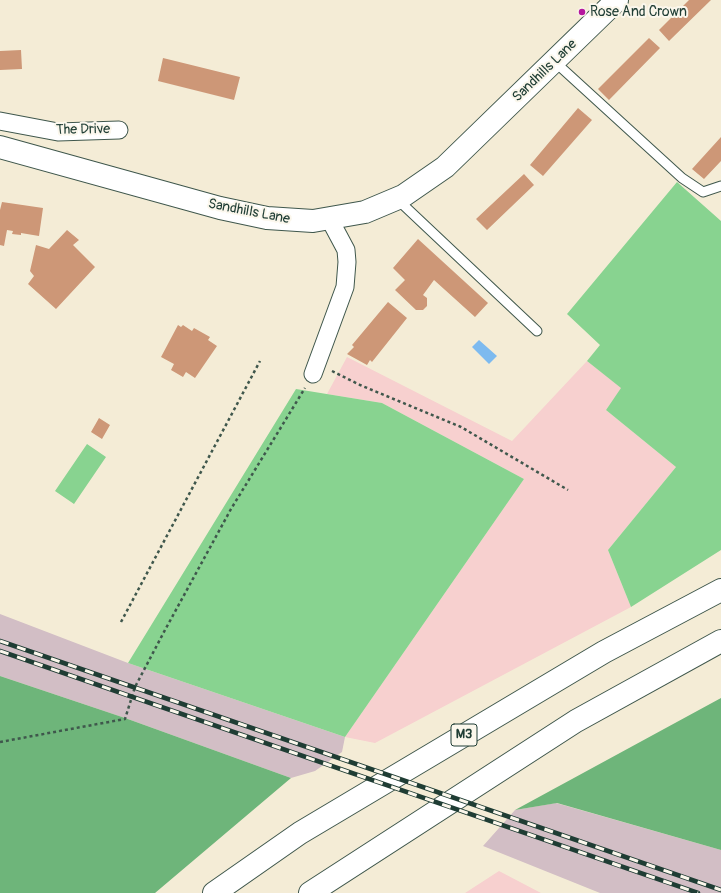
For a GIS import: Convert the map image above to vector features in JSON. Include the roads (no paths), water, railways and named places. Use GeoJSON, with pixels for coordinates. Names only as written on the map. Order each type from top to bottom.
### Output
{"type":"FeatureCollection","features":[{"type":"Feature","properties":{"kind":"main road","name":"Sandhills Lane"},"geometry":{"type":"LineString","coordinates":[[0,147],[220,208],[267,218],[296,222],[330,220],[365,212],[403,196],[445,167],[555,62],[617,0]]}},
{"type":"Feature","properties":{"kind":"main road","name":"M3"},"geometry":{"type":"LineString","coordinates":[[214,893],[300,833],[604,652],[721,590]]}},
{"type":"Feature","properties":{"kind":"main road"},"geometry":{"type":"LineString","coordinates":[[310,893],[576,722],[721,641]]}},
{"type":"Feature","properties":{"kind":"street","name":"The Drive"},"geometry":{"type":"LineString","coordinates":[[0,121],[58,132],[119,130]]}},
{"type":"Feature","properties":{"kind":"street"},"geometry":{"type":"LineString","coordinates":[[315,370],[345,287],[347,262],[346,250],[330,220]]}},
{"type":"Feature","properties":{"kind":"lane"},"geometry":{"type":"LineString","coordinates":[[555,62],[682,178],[704,192],[721,186]]}},
{"type":"Feature","properties":{"kind":"lane"},"geometry":{"type":"LineString","coordinates":[[397,199],[537,331]]}},
{"type":"Feature","properties":{"kind":"water"},"geometry":{"type":"Polygon","coordinates":[[[479,340],[497,356],[489,364],[472,347],[479,340]]]}},
{"type":"Feature","properties":{"kind":"railway"},"geometry":{"type":"LineString","coordinates":[[0,641],[721,890]]}},
{"type":"Feature","properties":{"kind":"railway"},"geometry":{"type":"LineString","coordinates":[[0,651],[698,893]]}},
{"type":"Feature","properties":{"kind":"place","name":"Rose And Crown"},"geometry":{"type":"Point","coordinates":[582,12]}}]}
